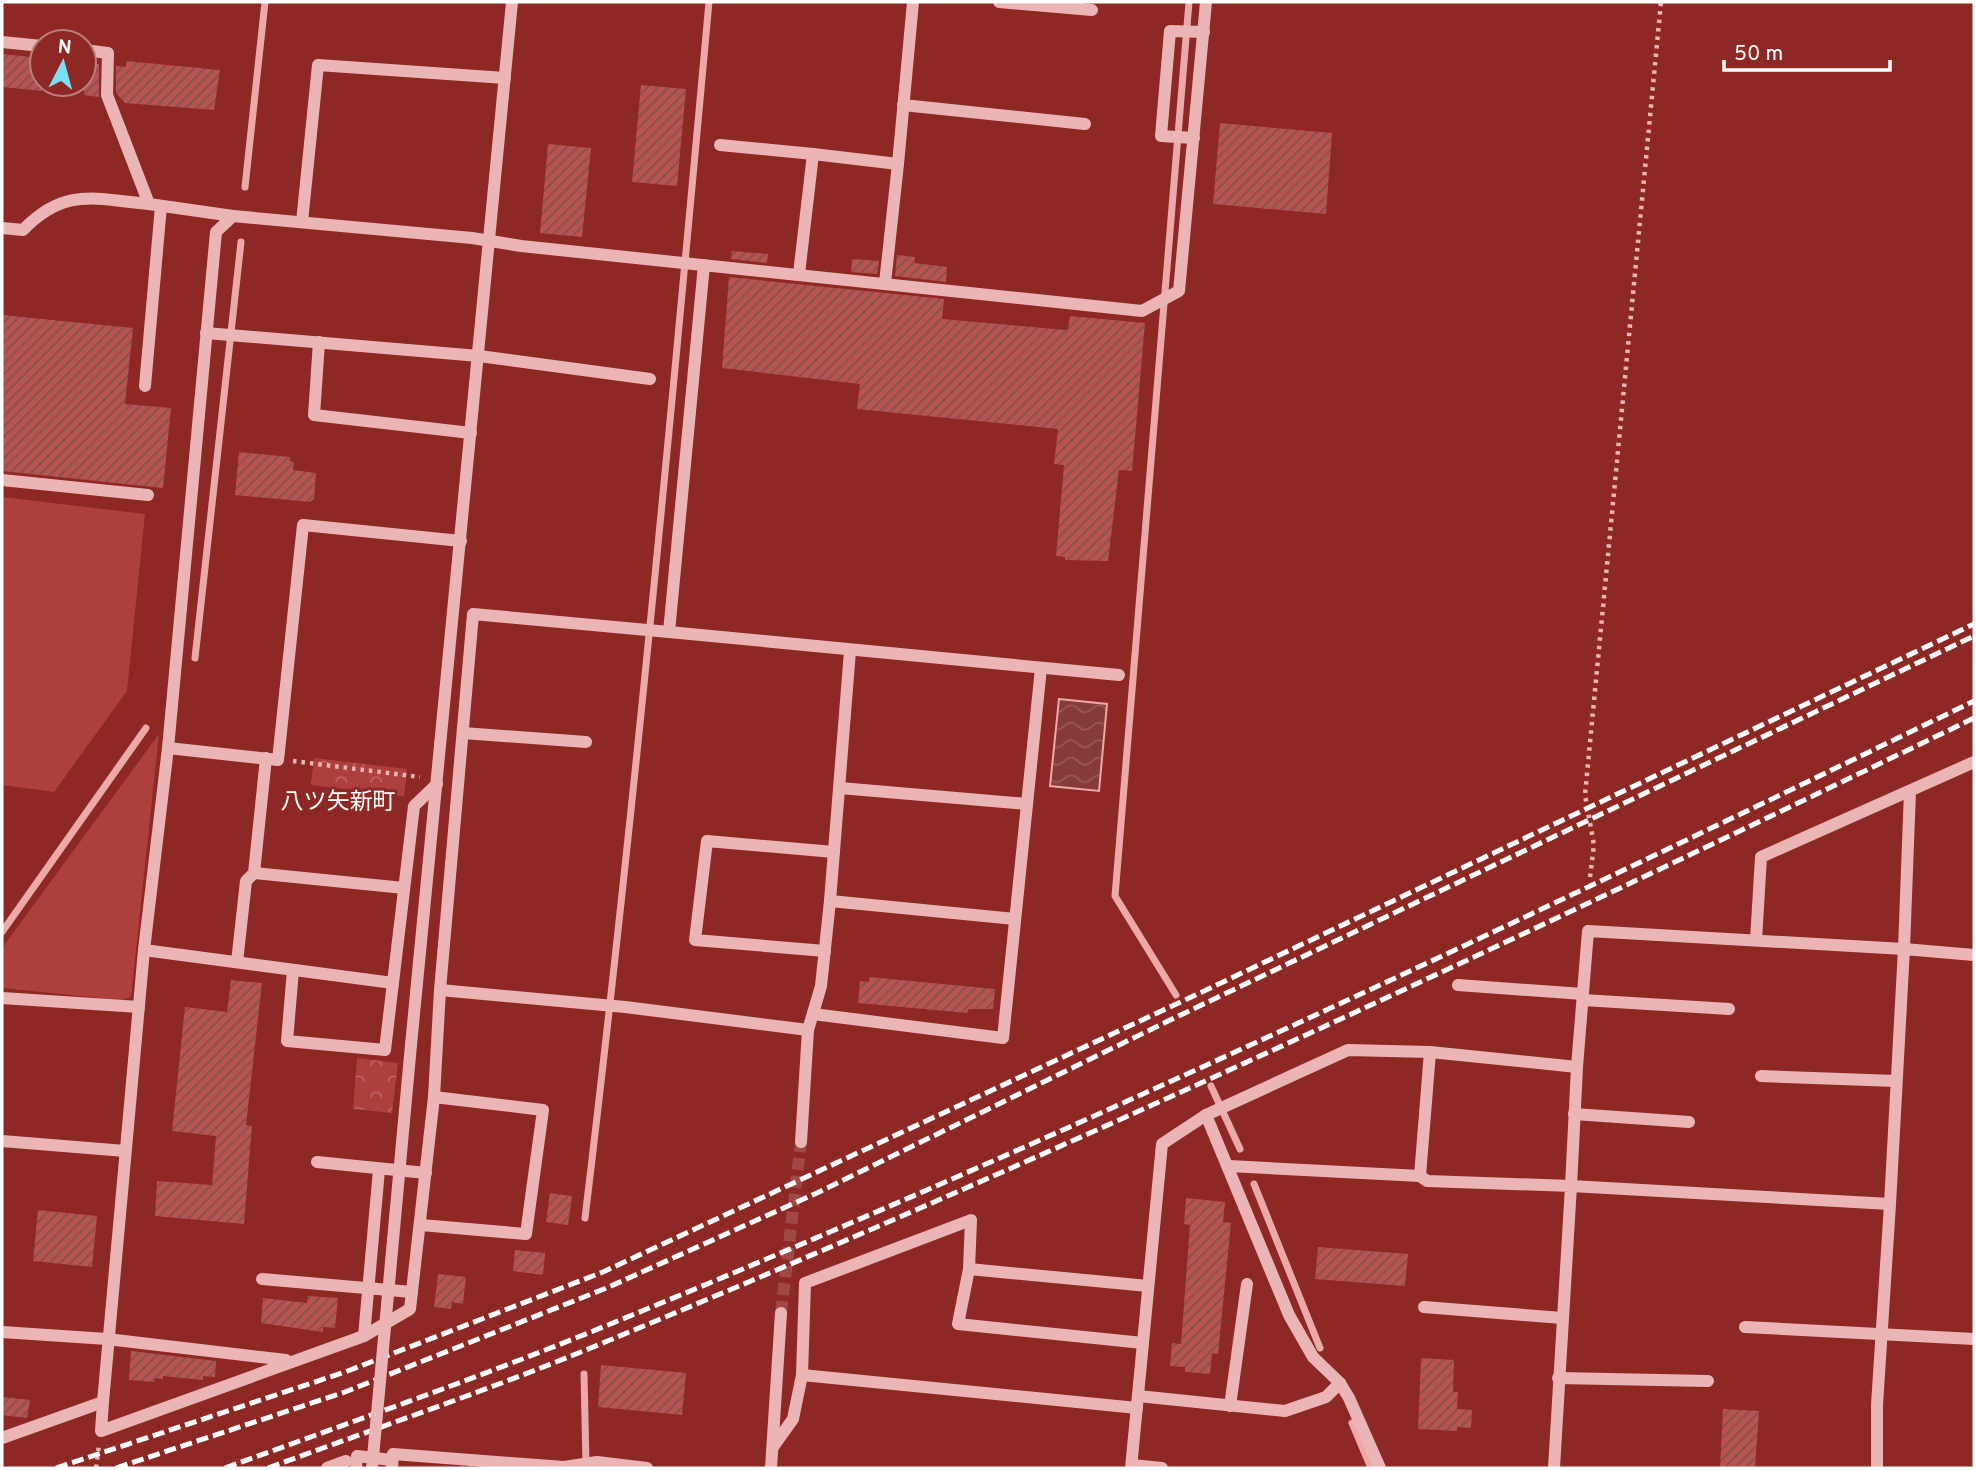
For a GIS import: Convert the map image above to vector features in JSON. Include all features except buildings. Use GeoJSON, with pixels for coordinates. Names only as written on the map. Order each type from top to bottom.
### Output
{"type":"FeatureCollection","features":[{"type":"Feature","properties":{"kind":"street"},"geometry":{"type":"LineString","coordinates":[[372,1468],[512,2]]}},
{"type":"Feature","properties":{"kind":"street"},"geometry":{"type":"LineString","coordinates":[[885,283],[913,2]]}},
{"type":"Feature","properties":{"kind":"street"},"geometry":{"type":"LineString","coordinates":[[999,2],[1092,10]]}},
{"type":"Feature","properties":{"kind":"street"},"geometry":{"type":"LineString","coordinates":[[2,228],[23,230],[54,204],[71,198],[1142,311],[1179,291],[1206,2]]}},
{"type":"Feature","properties":{"kind":"street"},"geometry":{"type":"LineString","coordinates":[[1194,138],[1161,136],[1170,31],[1203,32]]}},
{"type":"Feature","properties":{"kind":"street"},"geometry":{"type":"LineString","coordinates":[[2,42],[28,45]]}},
{"type":"Feature","properties":{"kind":"street"},"geometry":{"type":"LineString","coordinates":[[98,52],[108,53],[107,95],[155,205],[145,386]]}},
{"type":"Feature","properties":{"kind":"street"},"geometry":{"type":"LineString","coordinates":[[302,222],[318,65],[505,78]]}},
{"type":"Feature","properties":{"kind":"street"},"geometry":{"type":"LineString","coordinates":[[903,105],[1085,124]]}},
{"type":"Feature","properties":{"kind":"street"},"geometry":{"type":"LineString","coordinates":[[720,145],[898,164]]}},
{"type":"Feature","properties":{"kind":"street"},"geometry":{"type":"LineString","coordinates":[[799,274],[813,154]]}},
{"type":"Feature","properties":{"kind":"street"},"geometry":{"type":"LineString","coordinates":[[233,216],[216,232],[168,748],[144,950],[107,1339],[101,1431],[290,1360],[364,1336],[410,1309],[433,1097],[474,614],[1119,675]]}},
{"type":"Feature","properties":{"kind":"street"},"geometry":{"type":"LineString","coordinates":[[663,631],[698,265]]}},
{"type":"Feature","properties":{"kind":"street"},"geometry":{"type":"LineString","coordinates":[[206,333],[479,356],[650,379]]}},
{"type":"Feature","properties":{"kind":"street"},"geometry":{"type":"LineString","coordinates":[[319,342],[314,415],[471,433]]}},
{"type":"Feature","properties":{"kind":"street"},"geometry":{"type":"LineString","coordinates":[[2,480],[148,495]]}},
{"type":"Feature","properties":{"kind":"street"},"geometry":{"type":"LineString","coordinates":[[237,962],[246,881],[254,873],[272,759],[303,526],[461,541]]}},
{"type":"Feature","properties":{"kind":"street"},"geometry":{"type":"LineString","coordinates":[[801,1142],[808,1030],[821,986],[830,901],[850,651]]}},
{"type":"Feature","properties":{"kind":"street"},"geometry":{"type":"LineString","coordinates":[[813,1014],[1003,1038],[1041,668]]}},
{"type":"Feature","properties":{"kind":"street"},"geometry":{"type":"LineString","coordinates":[[463,733],[586,741]]}},
{"type":"Feature","properties":{"kind":"street"},"geometry":{"type":"LineString","coordinates":[[168,748],[272,759]]}},
{"type":"Feature","properties":{"kind":"street"},"geometry":{"type":"LineString","coordinates":[[1756,940],[1760,857],[1974,762]]}},
{"type":"Feature","properties":{"kind":"street"},"geometry":{"type":"LineString","coordinates":[[293,970],[286,1041],[385,1050],[414,806],[437,784]]}},
{"type":"Feature","properties":{"kind":"street"},"geometry":{"type":"LineString","coordinates":[[840,788],[1027,804]]}},
{"type":"Feature","properties":{"kind":"street"},"geometry":{"type":"LineString","coordinates":[[1877,1468],[1875,1446],[1904,949],[1910,791]]}},
{"type":"Feature","properties":{"kind":"street"},"geometry":{"type":"LineString","coordinates":[[825,951],[695,940],[707,841],[834,852]]}},
{"type":"Feature","properties":{"kind":"street"},"geometry":{"type":"LineString","coordinates":[[254,873],[404,888]]}},
{"type":"Feature","properties":{"kind":"street"},"geometry":{"type":"LineString","coordinates":[[830,901],[1015,919]]}},
{"type":"Feature","properties":{"kind":"street"},"geometry":{"type":"LineString","coordinates":[[1554,1468],[1574,1114],[1588,931],[1974,955]]}},
{"type":"Feature","properties":{"kind":"street"},"geometry":{"type":"LineString","coordinates":[[144,950],[393,983]]}},
{"type":"Feature","properties":{"kind":"street"},"geometry":{"type":"LineString","coordinates":[[1458,985],[1729,1009]]}},
{"type":"Feature","properties":{"kind":"street"},"geometry":{"type":"LineString","coordinates":[[440,990],[625,1007],[808,1030]]}},
{"type":"Feature","properties":{"kind":"street"},"geometry":{"type":"LineString","coordinates":[[2,998],[139,1007]]}},
{"type":"Feature","properties":{"kind":"street"},"geometry":{"type":"LineString","coordinates":[[1162,1468],[1131,1467],[1162,1144],[1206,1115],[1348,1050],[1430,1052],[1577,1067]]}},
{"type":"Feature","properties":{"kind":"street"},"geometry":{"type":"LineString","coordinates":[[1420,1176],[1430,1052]]}},
{"type":"Feature","properties":{"kind":"street"},"geometry":{"type":"LineString","coordinates":[[1761,1076],[1896,1081]]}},
{"type":"Feature","properties":{"kind":"street"},"geometry":{"type":"LineString","coordinates":[[421,1226],[526,1234],[543,1110],[433,1097]]}},
{"type":"Feature","properties":{"kind":"street"},"geometry":{"type":"LineString","coordinates":[[1574,1114],[1689,1122]]}},
{"type":"Feature","properties":{"kind":"street"},"geometry":{"type":"LineString","coordinates":[[1206,1115],[1289,1315],[1313,1357],[1340,1383],[1380,1468]]}},
{"type":"Feature","properties":{"kind":"street"},"geometry":{"type":"LineString","coordinates":[[2,1141],[125,1151]]}},
{"type":"Feature","properties":{"kind":"street"},"geometry":{"type":"LineString","coordinates":[[317,1162],[426,1173]]}},
{"type":"Feature","properties":{"kind":"street"},"geometry":{"type":"LineString","coordinates":[[1229,1166],[1420,1176],[1427,1181],[1571,1185],[1890,1204]]}},
{"type":"Feature","properties":{"kind":"street"},"geometry":{"type":"LineString","coordinates":[[364,1336],[379,1170]]}},
{"type":"Feature","properties":{"kind":"street"},"geometry":{"type":"LineString","coordinates":[[773,1447],[793,1419],[802,1375],[805,1283],[971,1220],[969,1269],[958,1324],[1143,1343]]}},
{"type":"Feature","properties":{"kind":"street"},"geometry":{"type":"LineString","coordinates":[[969,1269],[1148,1286]]}},
{"type":"Feature","properties":{"kind":"street"},"geometry":{"type":"LineString","coordinates":[[262,1279],[412,1292]]}},
{"type":"Feature","properties":{"kind":"street"},"geometry":{"type":"LineString","coordinates":[[1230,1406],[1247,1284]]}},
{"type":"Feature","properties":{"kind":"street"},"geometry":{"type":"LineString","coordinates":[[1424,1307],[1562,1318]]}},
{"type":"Feature","properties":{"kind":"street"},"geometry":{"type":"LineString","coordinates":[[771,1468],[781,1312]]}},
{"type":"Feature","properties":{"kind":"street"},"geometry":{"type":"LineString","coordinates":[[1745,1327],[1974,1339]]}},
{"type":"Feature","properties":{"kind":"street"},"geometry":{"type":"LineString","coordinates":[[2,1332],[107,1339],[290,1360]]}},
{"type":"Feature","properties":{"kind":"street"},"geometry":{"type":"LineString","coordinates":[[802,1375],[1285,1411],[1326,1397],[1340,1383]]}},
{"type":"Feature","properties":{"kind":"street"},"geometry":{"type":"LineString","coordinates":[[1558,1378],[1707,1381]]}},
{"type":"Feature","properties":{"kind":"street"},"geometry":{"type":"LineString","coordinates":[[2,1438],[103,1402]]}},
{"type":"Feature","properties":{"kind":"street"},"geometry":{"type":"LineString","coordinates":[[327,1468],[351,1464],[357,1456],[392,1464],[393,1454],[647,1468]]}},
{"type":"Feature","properties":{"kind":"path"},"geometry":{"type":"LineString","coordinates":[[1590,877],[1594,845],[1585,795],[1661,2]]}},
{"type":"Feature","properties":{"kind":"path"},"geometry":{"type":"LineString","coordinates":[[272,759],[406,776]]}},
{"type":"Feature","properties":{"kind":"green space"},"geometry":{"type":"Polygon","coordinates":[[[2,497],[145,514],[127,691],[54,792],[2,785],[2,497]]]}},
{"type":"Feature","properties":{"kind":"green space"},"geometry":{"type":"Polygon","coordinates":[[[159,734],[131,997],[120,1000],[2,988],[2,948],[159,734]]]}},
{"type":"Feature","properties":{"kind":"green space"},"geometry":{"type":"Polygon","coordinates":[[[314,758],[407,769],[404,796],[311,785],[314,758]]]}},
{"type":"Feature","properties":{"kind":"green space"},"geometry":{"type":"Polygon","coordinates":[[[357,1058],[398,1063],[392,1113],[353,1109],[357,1058]]]}},
{"type":"Feature","properties":{"kind":"water"},"geometry":{"type":"Polygon","coordinates":[[[1059,699],[1107,704],[1099,791],[1050,786],[1059,699]]]}},
{"type":"Feature","properties":{"kind":"waterway"},"geometry":{"type":"LineString","coordinates":[[245,187],[265,2]]}},
{"type":"Feature","properties":{"kind":"waterway"},"geometry":{"type":"LineString","coordinates":[[585,1218],[636,762],[709,2]]}},
{"type":"Feature","properties":{"kind":"waterway"},"geometry":{"type":"LineString","coordinates":[[1176,995],[1115,896],[1189,2]]}},
{"type":"Feature","properties":{"kind":"waterway"},"geometry":{"type":"LineString","coordinates":[[195,658],[241,242]]}},
{"type":"Feature","properties":{"kind":"waterway"},"geometry":{"type":"LineString","coordinates":[[2,932],[146,728]]}},
{"type":"Feature","properties":{"kind":"waterway"},"geometry":{"type":"LineString","coordinates":[[1211,1086],[1240,1149]]}},
{"type":"Feature","properties":{"kind":"waterway"},"geometry":{"type":"LineString","coordinates":[[1254,1184],[1320,1348]]}},
{"type":"Feature","properties":{"kind":"waterway"},"geometry":{"type":"LineString","coordinates":[[584,1374],[586,1464]]}},
{"type":"Feature","properties":{"kind":"waterway"},"geometry":{"type":"LineString","coordinates":[[1352,1423],[1371,1468]]}},
{"type":"Feature","properties":{"kind":"tunnel"},"geometry":{"type":"LineString","coordinates":[[781,1313],[801,1142]]}},
{"type":"Feature","properties":{"kind":"railway"},"geometry":{"type":"LineString","coordinates":[[56,1468],[345,1372],[603,1272],[1202,992],[1974,624]]}},
{"type":"Feature","properties":{"kind":"railway"},"geometry":{"type":"LineString","coordinates":[[116,1468],[345,1392],[609,1287],[819,1192],[1166,1022],[1974,636]]}},
{"type":"Feature","properties":{"kind":"railway"},"geometry":{"type":"LineString","coordinates":[[225,1468],[556,1346],[950,1180],[1464,946],[1974,701]]}},
{"type":"Feature","properties":{"kind":"railway"},"geometry":{"type":"LineString","coordinates":[[268,1468],[568,1357],[955,1193],[1467,960],[1974,718]]}},
{"type":"Feature","properties":{"kind":"district","name":"八ツ矢新町"},"geometry":{"type":"Point","coordinates":[338,803]}}]}
